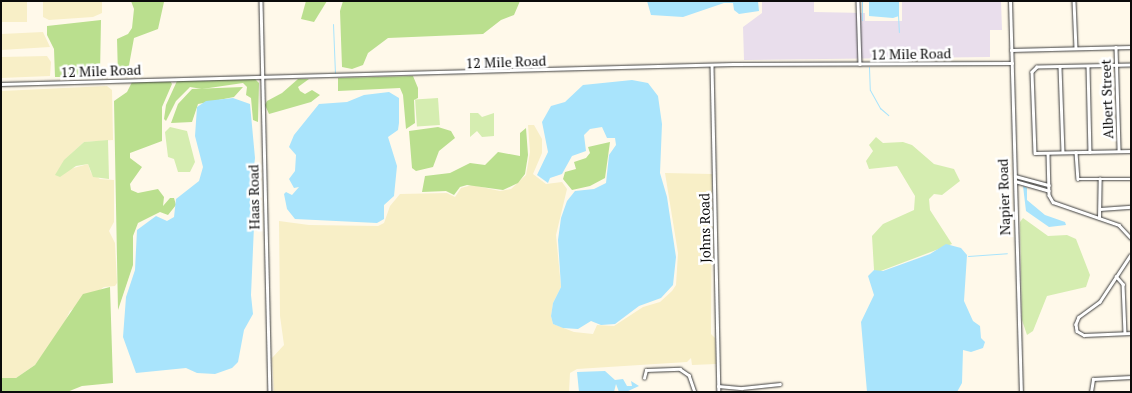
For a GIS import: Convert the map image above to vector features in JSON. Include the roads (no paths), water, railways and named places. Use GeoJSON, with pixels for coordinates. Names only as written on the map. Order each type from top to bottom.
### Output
{"type":"FeatureCollection","features":[{"type":"Feature","properties":{"kind":"street","name":"Haas Road"},"geometry":{"type":"LineString","coordinates":[[261,1],[270,392]]}},
{"type":"Feature","properties":{"kind":"street"},"geometry":{"type":"LineString","coordinates":[[858,1],[860,64]]}},
{"type":"Feature","properties":{"kind":"street","name":"Napier Road"},"geometry":{"type":"LineString","coordinates":[[1010,1],[1021,392]]}},
{"type":"Feature","properties":{"kind":"street"},"geometry":{"type":"LineString","coordinates":[[1074,1],[1076,48]]}},
{"type":"Feature","properties":{"kind":"street","name":"Albert Street"},"geometry":{"type":"LineString","coordinates":[[1116,47],[1119,151]]}},
{"type":"Feature","properties":{"kind":"street"},"geometry":{"type":"LineString","coordinates":[[1011,50],[1131,47]]}},
{"type":"Feature","properties":{"kind":"street","name":"12 Mile Road"},"geometry":{"type":"LineString","coordinates":[[1,84],[712,65],[1012,63]]}},
{"type":"Feature","properties":{"kind":"street","name":"Johns Road"},"geometry":{"type":"LineString","coordinates":[[712,65],[718,392]]}},
{"type":"Feature","properties":{"kind":"street"},"geometry":{"type":"LineString","coordinates":[[1131,65],[1034,68],[1035,153],[1131,151]]}},
{"type":"Feature","properties":{"kind":"street"},"geometry":{"type":"LineString","coordinates":[[1088,66],[1090,152]]}},
{"type":"Feature","properties":{"kind":"street"},"geometry":{"type":"LineString","coordinates":[[1060,67],[1063,152]]}},
{"type":"Feature","properties":{"kind":"street"},"geometry":{"type":"LineString","coordinates":[[1076,152],[1078,179],[1131,178]]}},
{"type":"Feature","properties":{"kind":"street"},"geometry":{"type":"LineString","coordinates":[[1048,153],[1049,191],[1053,202],[1119,226],[1131,238]]}},
{"type":"Feature","properties":{"kind":"street"},"geometry":{"type":"LineString","coordinates":[[1015,176],[1049,185]]}},
{"type":"Feature","properties":{"kind":"street"},"geometry":{"type":"LineString","coordinates":[[1098,218],[1100,209],[1100,179]]}},
{"type":"Feature","properties":{"kind":"street"},"geometry":{"type":"LineString","coordinates":[[1015,181],[1049,191]]}},
{"type":"Feature","properties":{"kind":"street"},"geometry":{"type":"LineString","coordinates":[[1100,209],[1131,207]]}},
{"type":"Feature","properties":{"kind":"street"},"geometry":{"type":"LineString","coordinates":[[1131,255],[1100,302],[1079,317],[1076,328],[1084,335],[1131,333]]}},
{"type":"Feature","properties":{"kind":"street"},"geometry":{"type":"LineString","coordinates":[[1116,276],[1123,284],[1125,333]]}},
{"type":"Feature","properties":{"kind":"street"},"geometry":{"type":"LineString","coordinates":[[644,378],[646,370],[678,369],[689,376],[696,392]]}},
{"type":"Feature","properties":{"kind":"street"},"geometry":{"type":"LineString","coordinates":[[1091,392],[1093,379],[1131,377]]}},
{"type":"Feature","properties":{"kind":"street"},"geometry":{"type":"LineString","coordinates":[[718,386],[742,388],[780,384]]}},
{"type":"Feature","properties":{"kind":"water"},"geometry":{"type":"Polygon","coordinates":[[[647,1],[758,1],[759,11],[739,14],[734,10],[733,3],[724,3],[683,17],[651,15],[647,1]]]}},
{"type":"Feature","properties":{"kind":"water"},"geometry":{"type":"Polygon","coordinates":[[[869,1],[899,1],[899,16],[893,18],[869,16],[869,1]]]}},
{"type":"Feature","properties":{"kind":"water"},"geometry":{"type":"Polygon","coordinates":[[[632,80],[648,83],[658,96],[662,124],[660,173],[667,197],[676,257],[673,285],[661,298],[639,306],[615,324],[601,325],[591,321],[578,329],[563,328],[553,324],[551,316],[553,303],[561,287],[558,240],[561,218],[567,201],[575,191],[594,189],[606,183],[609,155],[616,145],[615,138],[607,138],[602,127],[590,129],[584,135],[586,151],[572,156],[562,174],[550,178],[548,183],[537,175],[548,152],[542,122],[551,106],[565,102],[583,85],[632,80]]]}},
{"type":"Feature","properties":{"kind":"water"},"geometry":{"type":"Polygon","coordinates":[[[389,92],[399,98],[399,123],[398,130],[388,137],[397,166],[394,196],[384,205],[384,219],[377,223],[295,219],[287,209],[284,194],[286,192],[292,195],[299,187],[294,188],[289,179],[295,171],[296,155],[289,147],[294,135],[319,104],[347,102],[364,95],[389,92]]]}},
{"type":"Feature","properties":{"kind":"water"},"geometry":{"type":"Polygon","coordinates":[[[233,98],[250,104],[255,158],[250,202],[254,226],[251,295],[253,314],[244,330],[238,362],[232,368],[215,374],[197,373],[186,368],[136,373],[123,337],[126,297],[135,270],[137,230],[156,216],[167,221],[174,217],[176,199],[199,181],[203,167],[195,136],[197,107],[206,101],[233,98]]]}},
{"type":"Feature","properties":{"kind":"water"},"geometry":{"type":"Polygon","coordinates":[[[1023,186],[1027,188],[1027,200],[1045,215],[1065,222],[1066,225],[1049,227],[1026,211],[1023,186]]]}},
{"type":"Feature","properties":{"kind":"water"},"geometry":{"type":"Polygon","coordinates":[[[946,244],[961,248],[967,255],[964,301],[973,321],[980,326],[981,338],[985,342],[983,348],[971,352],[963,350],[962,383],[957,392],[867,392],[861,322],[874,295],[868,276],[874,270],[883,271],[930,254],[946,244]]]}},
{"type":"Feature","properties":{"kind":"water"},"geometry":{"type":"Polygon","coordinates":[[[605,371],[615,380],[623,379],[627,386],[632,386],[631,381],[639,386],[626,392],[619,392],[616,384],[614,392],[579,392],[577,372],[605,371]]]}},
{"type":"Feature","properties":{"kind":"waterway"},"geometry":{"type":"LineString","coordinates":[[862,1],[862,20]]}},
{"type":"Feature","properties":{"kind":"waterway"},"geometry":{"type":"LineString","coordinates":[[898,15],[899,32]]}},
{"type":"Feature","properties":{"kind":"waterway"},"geometry":{"type":"LineString","coordinates":[[333,24],[335,73]]}},
{"type":"Feature","properties":{"kind":"waterway"},"geometry":{"type":"LineString","coordinates":[[869,67],[870,90],[880,108],[888,115]]}},
{"type":"Feature","properties":{"kind":"waterway"},"geometry":{"type":"LineString","coordinates":[[968,256],[1007,253]]}}]}
